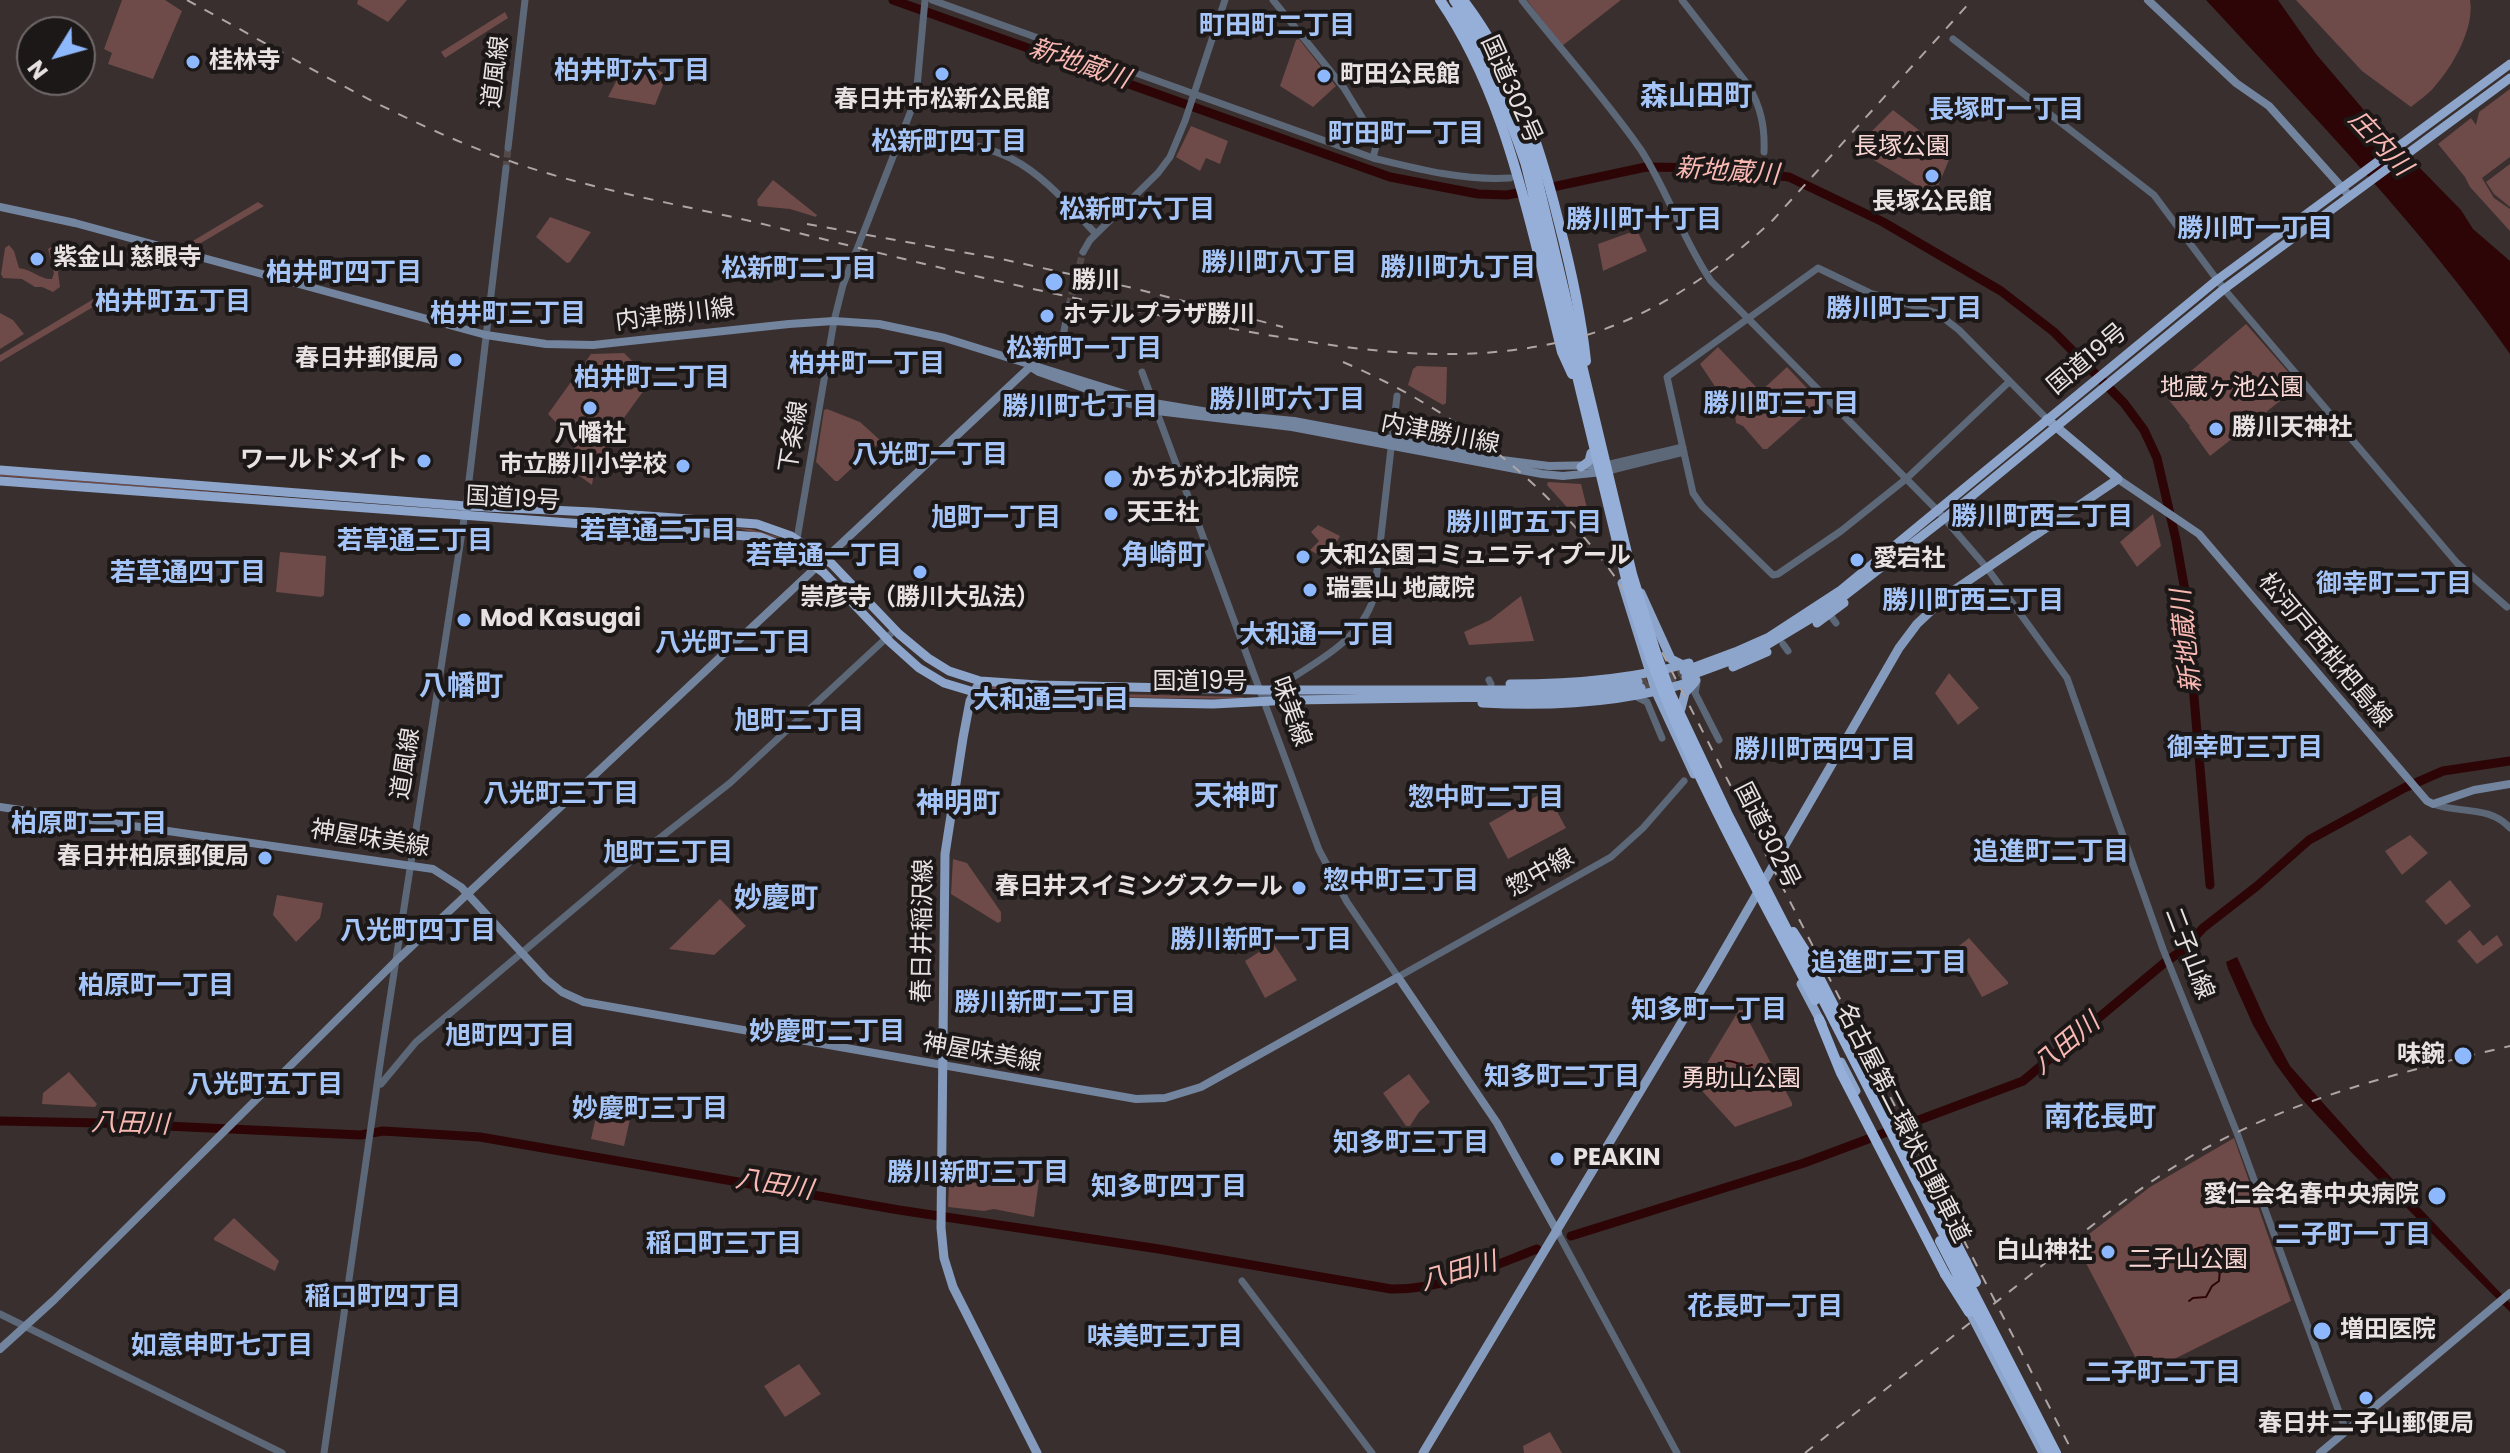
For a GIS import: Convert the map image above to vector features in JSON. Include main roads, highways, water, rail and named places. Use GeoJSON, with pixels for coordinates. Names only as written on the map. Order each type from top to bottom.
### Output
{"type":"FeatureCollection","features":[{"type":"Feature","properties":{"kind":"highway","name":"国道302号"},"geometry":{"type":"LineString","coordinates":[[1441,0],[1488,78],[1508,124],[1526,180],[1624,591],[1652,682],[1819,1019]]}},
{"type":"Feature","properties":{"kind":"highway"},"geometry":{"type":"LineString","coordinates":[[1441,0],[1469,48],[1504,130],[1562,352],[1572,374]]}},
{"type":"Feature","properties":{"kind":"highway","name":"名古屋第二環状自動車道"},"geometry":{"type":"LineString","coordinates":[[1441,0],[1491,76],[1513,124],[1526,165],[1629,591],[1660,690],[1697,771],[2009,1370],[2058,1453]]}},
{"type":"Feature","properties":{"kind":"highway","name":"名古屋第二環状自動車道"},"geometry":{"type":"LineString","coordinates":[[1454,0],[1499,72],[1520,120],[1533,161],[1632,574],[1671,695],[1734,827],[2009,1370],[2046,1453]]}},
{"type":"Feature","properties":{"kind":"highway"},"geometry":{"type":"LineString","coordinates":[[1463,0],[1495,46],[1528,116],[1544,160],[1581,315],[1586,361]]}},
{"type":"Feature","properties":{"kind":"highway","name":"国道19号"},"geometry":{"type":"LineString","coordinates":[[1941,514],[2109,368],[2347,191],[2510,64]]}},
{"type":"Feature","properties":{"kind":"highway","name":"国道19号"},"geometry":{"type":"LineString","coordinates":[[2347,191],[2510,78]]}},
{"type":"Feature","properties":{"kind":"highway","name":"国道302号"},"geometry":{"type":"LineString","coordinates":[[1531,204],[1556,239],[1650,622],[1652,682],[1681,709],[1793,932]]}},
{"type":"Feature","properties":{"kind":"highway","name":"国道19号"},"geometry":{"type":"LineString","coordinates":[[1688,675],[1742,657],[1788,634],[2097,393],[2221,284]]}},
{"type":"Feature","properties":{"kind":"highway"},"geometry":{"type":"LineString","coordinates":[[1581,467],[1589,461],[1591,453]]}},
{"type":"Feature","properties":{"kind":"highway","name":"国道19号"},"geometry":{"type":"LineString","coordinates":[[0,470],[753,536],[787,547],[816,567],[836,584],[886,639],[927,673],[974,692],[1106,702],[1264,703],[1565,690],[1652,682]]}},
{"type":"Feature","properties":{"kind":"highway","name":"国道19号"},"geometry":{"type":"LineString","coordinates":[[0,481],[466,512],[592,512],[757,524],[797,539],[824,558],[895,630],[935,663],[956,674],[980,681],[1415,695]]}},
{"type":"Feature","properties":{"kind":"highway"},"geometry":{"type":"LineString","coordinates":[[1415,695],[1506,706],[1586,702],[1652,682],[1752,665],[1833,619],[1888,557]]}},
{"type":"Feature","properties":{"kind":"highway"},"geometry":{"type":"LineString","coordinates":[[1641,593],[1671,659],[1688,675],[1681,709]]}},
{"type":"Feature","properties":{"kind":"highway"},"geometry":{"type":"LineString","coordinates":[[1643,656],[1641,668],[1652,682]]}},
{"type":"Feature","properties":{"kind":"highway"},"geometry":{"type":"LineString","coordinates":[[1415,695],[1490,682],[1652,682],[1688,675]]}},
{"type":"Feature","properties":{"kind":"highway"},"geometry":{"type":"LineString","coordinates":[[1793,932],[1966,1262],[2009,1370]]}},
{"type":"Feature","properties":{"kind":"highway"},"geometry":{"type":"LineString","coordinates":[[1819,1019],[1945,1274],[2009,1370]]}},
{"type":"Feature","properties":{"kind":"highway"},"geometry":{"type":"LineString","coordinates":[[1863,1064],[2058,1453]]}},
{"type":"Feature","properties":{"kind":"highway"},"geometry":{"type":"LineString","coordinates":[[1842,1069],[2046,1453]]}},
{"type":"Feature","properties":{"kind":"main road"},"geometry":{"type":"LineString","coordinates":[[2148,0],[2236,83],[2269,106],[2347,191]]}},
{"type":"Feature","properties":{"kind":"main road","name":"内津勝川線"},"geometry":{"type":"LineString","coordinates":[[0,207],[75,223],[486,335],[546,344],[593,345],[834,321],[915,330],[1030,366],[1082,388],[1156,407],[1502,460],[1595,470]]}},
{"type":"Feature","properties":{"kind":"main road"},"geometry":{"type":"LineString","coordinates":[[0,1349],[467,893],[1063,336]]}},
{"type":"Feature","properties":{"kind":"main road"},"geometry":{"type":"LineString","coordinates":[[1423,1453],[1558,1233],[1899,648],[1932,609],[2118,479],[2047,419]]}},
{"type":"Feature","properties":{"kind":"main road","name":"内津勝川線"},"geometry":{"type":"LineString","coordinates":[[1392,442],[1546,475],[1611,467]]}},
{"type":"Feature","properties":{"kind":"main road","name":"松河戸西枇杷島線"},"geometry":{"type":"LineString","coordinates":[[2118,479],[2199,534],[2430,802],[2510,784]]}},
{"type":"Feature","properties":{"kind":"main road","name":"春日井稲沢線"},"geometry":{"type":"LineString","coordinates":[[980,681],[974,692],[963,738],[945,854],[941,1223],[944,1258],[953,1287],[1037,1453]]}},
{"type":"Feature","properties":{"kind":"main road","name":"神屋味美線"},"geometry":{"type":"LineString","coordinates":[[0,807],[439,872],[467,893],[554,986],[584,1002],[1108,1096],[1165,1098],[1201,1087],[1398,977],[1497,1123],[1558,1233]]}},
{"type":"Feature","properties":{"kind":"main road"},"geometry":{"type":"LineString","coordinates":[[2320,1453],[2510,1293]]}},
{"type":"Feature","properties":{"kind":"water","name":"庄内川"},"geometry":{"type":"Polygon","coordinates":[[[2206,0],[2278,0],[2316,54],[2369,116],[2461,210],[2473,229],[2510,261],[2510,354],[2403,216],[2206,0]]]}},
{"type":"Feature","properties":{"kind":"water"},"geometry":{"type":"Polygon","coordinates":[[[2237,957],[2290,1066],[2510,1303],[2510,1312],[2300,1097],[2253,1025],[2226,962],[2237,957]]]}},
{"type":"Feature","properties":{"kind":"waterway","name":"新地蔵川"},"geometry":{"type":"LineString","coordinates":[[893,0],[1390,177],[1478,194],[1507,195],[1529,191]]}},
{"type":"Feature","properties":{"kind":"waterway","name":"新地蔵川"},"geometry":{"type":"LineString","coordinates":[[1543,189],[1646,167],[1711,168],[1789,177],[1883,222],[2001,291],[2054,332],[2124,403],[2144,430],[2157,458],[2176,540],[2185,591],[2210,885]]}},
{"type":"Feature","properties":{"kind":"waterway","name":"八田川"},"geometry":{"type":"LineString","coordinates":[[1571,1236],[1804,1163],[2023,1081],[2184,949],[2203,928],[2309,840],[2404,788],[2443,771],[2510,761]]}},
{"type":"Feature","properties":{"kind":"waterway"},"geometry":{"type":"LineString","coordinates":[[1725,1061],[1752,1065]]}},
{"type":"Feature","properties":{"kind":"waterway","name":"八田川"},"geometry":{"type":"LineString","coordinates":[[0,1121],[361,1135],[383,1131],[480,1137],[899,1210],[1159,1249],[1391,1289],[1447,1282],[1537,1249]]}},
{"type":"Feature","properties":{"kind":"waterway"},"geometry":{"type":"LineString","coordinates":[[2183,1259],[2202,1247],[2216,1249],[2221,1257],[2219,1281],[2206,1297],[2189,1301]]}},
{"type":"Feature","properties":{"kind":"tunnel"},"geometry":{"type":"LineString","coordinates":[[506,168],[508,148]]}},
{"type":"Feature","properties":{"kind":"tunnel"},"geometry":{"type":"LineString","coordinates":[[1069,305],[1083,252]]}},
{"type":"Feature","properties":{"kind":"tunnel"},"geometry":{"type":"LineString","coordinates":[[1638,682],[1684,671]]}},
{"type":"Feature","properties":{"kind":"tunnel"},"geometry":{"type":"LineString","coordinates":[[1641,688],[1686,677]]}},
{"type":"Feature","properties":{"kind":"railway"},"geometry":{"type":"LineString","coordinates":[[187,0],[339,84],[416,122],[496,156],[564,178],[944,269],[1114,306],[1312,342],[1437,354],[1521,349],[1594,333],[1650,309],[1702,278],[1773,220],[1972,0]]}},
{"type":"Feature","properties":{"kind":"railway"},"geometry":{"type":"LineString","coordinates":[[807,224],[1006,260],[1133,288],[1283,327]]}},
{"type":"Feature","properties":{"kind":"railway"},"geometry":{"type":"LineString","coordinates":[[1343,362],[1443,414],[1529,480],[1568,519],[1603,561],[1635,607],[1664,656],[2073,1453]]}},
{"type":"Feature","properties":{"kind":"railway"},"geometry":{"type":"LineString","coordinates":[[1805,1453],[2112,1210],[2206,1148],[2317,1099],[2510,1046]]}},
{"type":"Feature","properties":{"kind":"place","name":"桂林寺"},"geometry":{"type":"Point","coordinates":[193,62]}},
{"type":"Feature","properties":{"kind":"place","name":"春日井市松新公民館"},"geometry":{"type":"Point","coordinates":[942,74]}},
{"type":"Feature","properties":{"kind":"place","name":"町田公民館"},"geometry":{"type":"Point","coordinates":[1324,76]}},
{"type":"Feature","properties":{"kind":"place","name":"長塚公民館"},"geometry":{"type":"Point","coordinates":[1932,176]}},
{"type":"Feature","properties":{"kind":"place","name":"紫金山 慈眼寺"},"geometry":{"type":"Point","coordinates":[37,259]}},
{"type":"Feature","properties":{"kind":"place","name":"勝川"},"geometry":{"type":"Point","coordinates":[1054,282]}},
{"type":"Feature","properties":{"kind":"place","name":"ホテルプラザ勝川"},"geometry":{"type":"Point","coordinates":[1047,316]}},
{"type":"Feature","properties":{"kind":"place","name":"春日井郵便局"},"geometry":{"type":"Point","coordinates":[455,360]}},
{"type":"Feature","properties":{"kind":"place","name":"八幡社"},"geometry":{"type":"Point","coordinates":[590,408]}},
{"type":"Feature","properties":{"kind":"place","name":"勝川天神社"},"geometry":{"type":"Point","coordinates":[2216,429]}},
{"type":"Feature","properties":{"kind":"place","name":"ワールドメイト"},"geometry":{"type":"Point","coordinates":[424,461]}},
{"type":"Feature","properties":{"kind":"place","name":"市立勝川小学校"},"geometry":{"type":"Point","coordinates":[683,466]}},
{"type":"Feature","properties":{"kind":"place","name":"かちがわ北病院"},"geometry":{"type":"Point","coordinates":[1113,479]}},
{"type":"Feature","properties":{"kind":"place","name":"天王社"},"geometry":{"type":"Point","coordinates":[1111,514]}},
{"type":"Feature","properties":{"kind":"place","name":"大和公園コミュニティプール"},"geometry":{"type":"Point","coordinates":[1303,557]}},
{"type":"Feature","properties":{"kind":"place","name":"愛宕社"},"geometry":{"type":"Point","coordinates":[1857,560]}},
{"type":"Feature","properties":{"kind":"place","name":"崇彦寺（勝川大弘法）"},"geometry":{"type":"Point","coordinates":[920,572]}},
{"type":"Feature","properties":{"kind":"place","name":"瑞雲山 地蔵院"},"geometry":{"type":"Point","coordinates":[1310,590]}},
{"type":"Feature","properties":{"kind":"place","name":"Mod Kasugai"},"geometry":{"type":"Point","coordinates":[464,620]}},
{"type":"Feature","properties":{"kind":"place","name":"春日井柏原郵便局"},"geometry":{"type":"Point","coordinates":[265,858]}},
{"type":"Feature","properties":{"kind":"place","name":"春日井スイミングスクール"},"geometry":{"type":"Point","coordinates":[1299,888]}},
{"type":"Feature","properties":{"kind":"place","name":"味鋺"},"geometry":{"type":"Point","coordinates":[2463,1056]}},
{"type":"Feature","properties":{"kind":"place","name":"PEAKIN"},"geometry":{"type":"Point","coordinates":[1557,1159]}},
{"type":"Feature","properties":{"kind":"place","name":"愛仁会名春中央病院"},"geometry":{"type":"Point","coordinates":[2437,1196]}},
{"type":"Feature","properties":{"kind":"place","name":"白山神社"},"geometry":{"type":"Point","coordinates":[2108,1252]}},
{"type":"Feature","properties":{"kind":"place","name":"増田医院"},"geometry":{"type":"Point","coordinates":[2322,1331]}},
{"type":"Feature","properties":{"kind":"place","name":"春日井二子山郵便局"},"geometry":{"type":"Point","coordinates":[2366,1398]}},
{"type":"Feature","properties":{"kind":"district","name":"町田町二丁目"},"geometry":{"type":"Point","coordinates":[1277,27]}},
{"type":"Feature","properties":{"kind":"district","name":"柏井町六丁目"},"geometry":{"type":"Point","coordinates":[632,72]}},
{"type":"Feature","properties":{"kind":"district","name":"森山田町"},"geometry":{"type":"Point","coordinates":[1696,98]}},
{"type":"Feature","properties":{"kind":"district","name":"長塚町一丁目"},"geometry":{"type":"Point","coordinates":[2006,111]}},
{"type":"Feature","properties":{"kind":"district","name":"町田町一丁目"},"geometry":{"type":"Point","coordinates":[1406,135]}},
{"type":"Feature","properties":{"kind":"district","name":"松新町四丁目"},"geometry":{"type":"Point","coordinates":[949,143]}},
{"type":"Feature","properties":{"kind":"district","name":"松新町六丁目"},"geometry":{"type":"Point","coordinates":[1137,211]}},
{"type":"Feature","properties":{"kind":"district","name":"勝川町十丁目"},"geometry":{"type":"Point","coordinates":[1644,221]}},
{"type":"Feature","properties":{"kind":"district","name":"勝川町一丁目"},"geometry":{"type":"Point","coordinates":[2255,230]}},
{"type":"Feature","properties":{"kind":"district","name":"勝川町八丁目"},"geometry":{"type":"Point","coordinates":[1279,264]}},
{"type":"Feature","properties":{"kind":"district","name":"勝川町九丁目"},"geometry":{"type":"Point","coordinates":[1458,269]}},
{"type":"Feature","properties":{"kind":"district","name":"松新町二丁目"},"geometry":{"type":"Point","coordinates":[799,270]}},
{"type":"Feature","properties":{"kind":"district","name":"柏井町四丁目"},"geometry":{"type":"Point","coordinates":[344,274]}},
{"type":"Feature","properties":{"kind":"district","name":"柏井町五丁目"},"geometry":{"type":"Point","coordinates":[173,303]}},
{"type":"Feature","properties":{"kind":"district","name":"勝川町二丁目"},"geometry":{"type":"Point","coordinates":[1904,310]}},
{"type":"Feature","properties":{"kind":"district","name":"柏井町三丁目"},"geometry":{"type":"Point","coordinates":[508,315]}},
{"type":"Feature","properties":{"kind":"district","name":"松新町一丁目"},"geometry":{"type":"Point","coordinates":[1084,350]}},
{"type":"Feature","properties":{"kind":"district","name":"柏井町一丁目"},"geometry":{"type":"Point","coordinates":[867,365]}},
{"type":"Feature","properties":{"kind":"district","name":"柏井町二丁目"},"geometry":{"type":"Point","coordinates":[652,379]}},
{"type":"Feature","properties":{"kind":"district","name":"勝川町六丁目"},"geometry":{"type":"Point","coordinates":[1287,401]}},
{"type":"Feature","properties":{"kind":"district","name":"勝川町三丁目"},"geometry":{"type":"Point","coordinates":[1781,405]}},
{"type":"Feature","properties":{"kind":"district","name":"勝川町七丁目"},"geometry":{"type":"Point","coordinates":[1080,408]}},
{"type":"Feature","properties":{"kind":"district","name":"八光町一丁目"},"geometry":{"type":"Point","coordinates":[930,456]}},
{"type":"Feature","properties":{"kind":"district","name":"勝川町西二丁目"},"geometry":{"type":"Point","coordinates":[2042,518]}},
{"type":"Feature","properties":{"kind":"district","name":"旭町一丁目"},"geometry":{"type":"Point","coordinates":[996,519]}},
{"type":"Feature","properties":{"kind":"district","name":"勝川町五丁目"},"geometry":{"type":"Point","coordinates":[1524,524]}},
{"type":"Feature","properties":{"kind":"district","name":"若草通二丁目"},"geometry":{"type":"Point","coordinates":[658,532]}},
{"type":"Feature","properties":{"kind":"district","name":"若草通三丁目"},"geometry":{"type":"Point","coordinates":[415,542]}},
{"type":"Feature","properties":{"kind":"district","name":"若草通一丁目"},"geometry":{"type":"Point","coordinates":[824,557]}},
{"type":"Feature","properties":{"kind":"district","name":"角崎町"},"geometry":{"type":"Point","coordinates":[1163,557]}},
{"type":"Feature","properties":{"kind":"district","name":"若草通四丁目"},"geometry":{"type":"Point","coordinates":[188,574]}},
{"type":"Feature","properties":{"kind":"district","name":"御幸町二丁目"},"geometry":{"type":"Point","coordinates":[2394,585]}},
{"type":"Feature","properties":{"kind":"district","name":"勝川町西三丁目"},"geometry":{"type":"Point","coordinates":[1973,602]}},
{"type":"Feature","properties":{"kind":"district","name":"大和通一丁目"},"geometry":{"type":"Point","coordinates":[1317,636]}},
{"type":"Feature","properties":{"kind":"district","name":"八光町二丁目"},"geometry":{"type":"Point","coordinates":[733,644]}},
{"type":"Feature","properties":{"kind":"district","name":"八幡町"},"geometry":{"type":"Point","coordinates":[461,688]}},
{"type":"Feature","properties":{"kind":"district","name":"大和通二丁目"},"geometry":{"type":"Point","coordinates":[1051,701]}},
{"type":"Feature","properties":{"kind":"district","name":"旭町二丁目"},"geometry":{"type":"Point","coordinates":[799,722]}},
{"type":"Feature","properties":{"kind":"district","name":"御幸町三丁目"},"geometry":{"type":"Point","coordinates":[2245,749]}},
{"type":"Feature","properties":{"kind":"district","name":"勝川町西四丁目"},"geometry":{"type":"Point","coordinates":[1825,751]}},
{"type":"Feature","properties":{"kind":"district","name":"八光町三丁目"},"geometry":{"type":"Point","coordinates":[561,795]}},
{"type":"Feature","properties":{"kind":"district","name":"天神町"},"geometry":{"type":"Point","coordinates":[1236,798]}},
{"type":"Feature","properties":{"kind":"district","name":"惣中町二丁目"},"geometry":{"type":"Point","coordinates":[1486,799]}},
{"type":"Feature","properties":{"kind":"district","name":"神明町"},"geometry":{"type":"Point","coordinates":[958,805]}},
{"type":"Feature","properties":{"kind":"district","name":"柏原町二丁目"},"geometry":{"type":"Point","coordinates":[89,825]}},
{"type":"Feature","properties":{"kind":"district","name":"追進町二丁目"},"geometry":{"type":"Point","coordinates":[2051,853]}},
{"type":"Feature","properties":{"kind":"district","name":"旭町三丁目"},"geometry":{"type":"Point","coordinates":[668,854]}},
{"type":"Feature","properties":{"kind":"district","name":"惣中町三丁目"},"geometry":{"type":"Point","coordinates":[1401,882]}},
{"type":"Feature","properties":{"kind":"district","name":"妙慶町"},"geometry":{"type":"Point","coordinates":[776,900]}},
{"type":"Feature","properties":{"kind":"district","name":"八光町四丁目"},"geometry":{"type":"Point","coordinates":[418,932]}},
{"type":"Feature","properties":{"kind":"district","name":"勝川新町一丁目"},"geometry":{"type":"Point","coordinates":[1261,941]}},
{"type":"Feature","properties":{"kind":"district","name":"追進町三丁目"},"geometry":{"type":"Point","coordinates":[1889,964]}},
{"type":"Feature","properties":{"kind":"district","name":"柏原町一丁目"},"geometry":{"type":"Point","coordinates":[156,987]}},
{"type":"Feature","properties":{"kind":"district","name":"勝川新町二丁目"},"geometry":{"type":"Point","coordinates":[1045,1004]}},
{"type":"Feature","properties":{"kind":"district","name":"知多町一丁目"},"geometry":{"type":"Point","coordinates":[1709,1011]}},
{"type":"Feature","properties":{"kind":"district","name":"妙慶町二丁目"},"geometry":{"type":"Point","coordinates":[827,1033]}},
{"type":"Feature","properties":{"kind":"district","name":"旭町四丁目"},"geometry":{"type":"Point","coordinates":[510,1037]}},
{"type":"Feature","properties":{"kind":"district","name":"知多町二丁目"},"geometry":{"type":"Point","coordinates":[1562,1078]}},
{"type":"Feature","properties":{"kind":"district","name":"八光町五丁目"},"geometry":{"type":"Point","coordinates":[265,1086]}},
{"type":"Feature","properties":{"kind":"district","name":"妙慶町三丁目"},"geometry":{"type":"Point","coordinates":[650,1110]}},
{"type":"Feature","properties":{"kind":"district","name":"南花長町"},"geometry":{"type":"Point","coordinates":[2100,1119]}},
{"type":"Feature","properties":{"kind":"district","name":"知多町三丁目"},"geometry":{"type":"Point","coordinates":[1411,1144]}},
{"type":"Feature","properties":{"kind":"district","name":"勝川新町三丁目"},"geometry":{"type":"Point","coordinates":[978,1174]}},
{"type":"Feature","properties":{"kind":"district","name":"知多町四丁目"},"geometry":{"type":"Point","coordinates":[1169,1188]}},
{"type":"Feature","properties":{"kind":"district","name":"二子町一丁目"},"geometry":{"type":"Point","coordinates":[2353,1236]}},
{"type":"Feature","properties":{"kind":"district","name":"稲口町三丁目"},"geometry":{"type":"Point","coordinates":[724,1245]}},
{"type":"Feature","properties":{"kind":"district","name":"稲口町四丁目"},"geometry":{"type":"Point","coordinates":[383,1298]}},
{"type":"Feature","properties":{"kind":"district","name":"花長町一丁目"},"geometry":{"type":"Point","coordinates":[1765,1308]}},
{"type":"Feature","properties":{"kind":"district","name":"味美町三丁目"},"geometry":{"type":"Point","coordinates":[1165,1338]}},
{"type":"Feature","properties":{"kind":"district","name":"如意申町七丁目"},"geometry":{"type":"Point","coordinates":[222,1347]}},
{"type":"Feature","properties":{"kind":"district","name":"二子町二丁目"},"geometry":{"type":"Point","coordinates":[2163,1374]}},
{"type":"Feature","properties":{"kind":"park label","name":"長塚公園"},"geometry":{"type":"Point","coordinates":[1902,148]}},
{"type":"Feature","properties":{"kind":"park label","name":"地蔵ヶ池公園"},"geometry":{"type":"Point","coordinates":[2232,389]}},
{"type":"Feature","properties":{"kind":"park label","name":"勇助山公園"},"geometry":{"type":"Point","coordinates":[1741,1080]}},
{"type":"Feature","properties":{"kind":"park label","name":"二子山公園"},"geometry":{"type":"Point","coordinates":[2188,1261]}}]}
